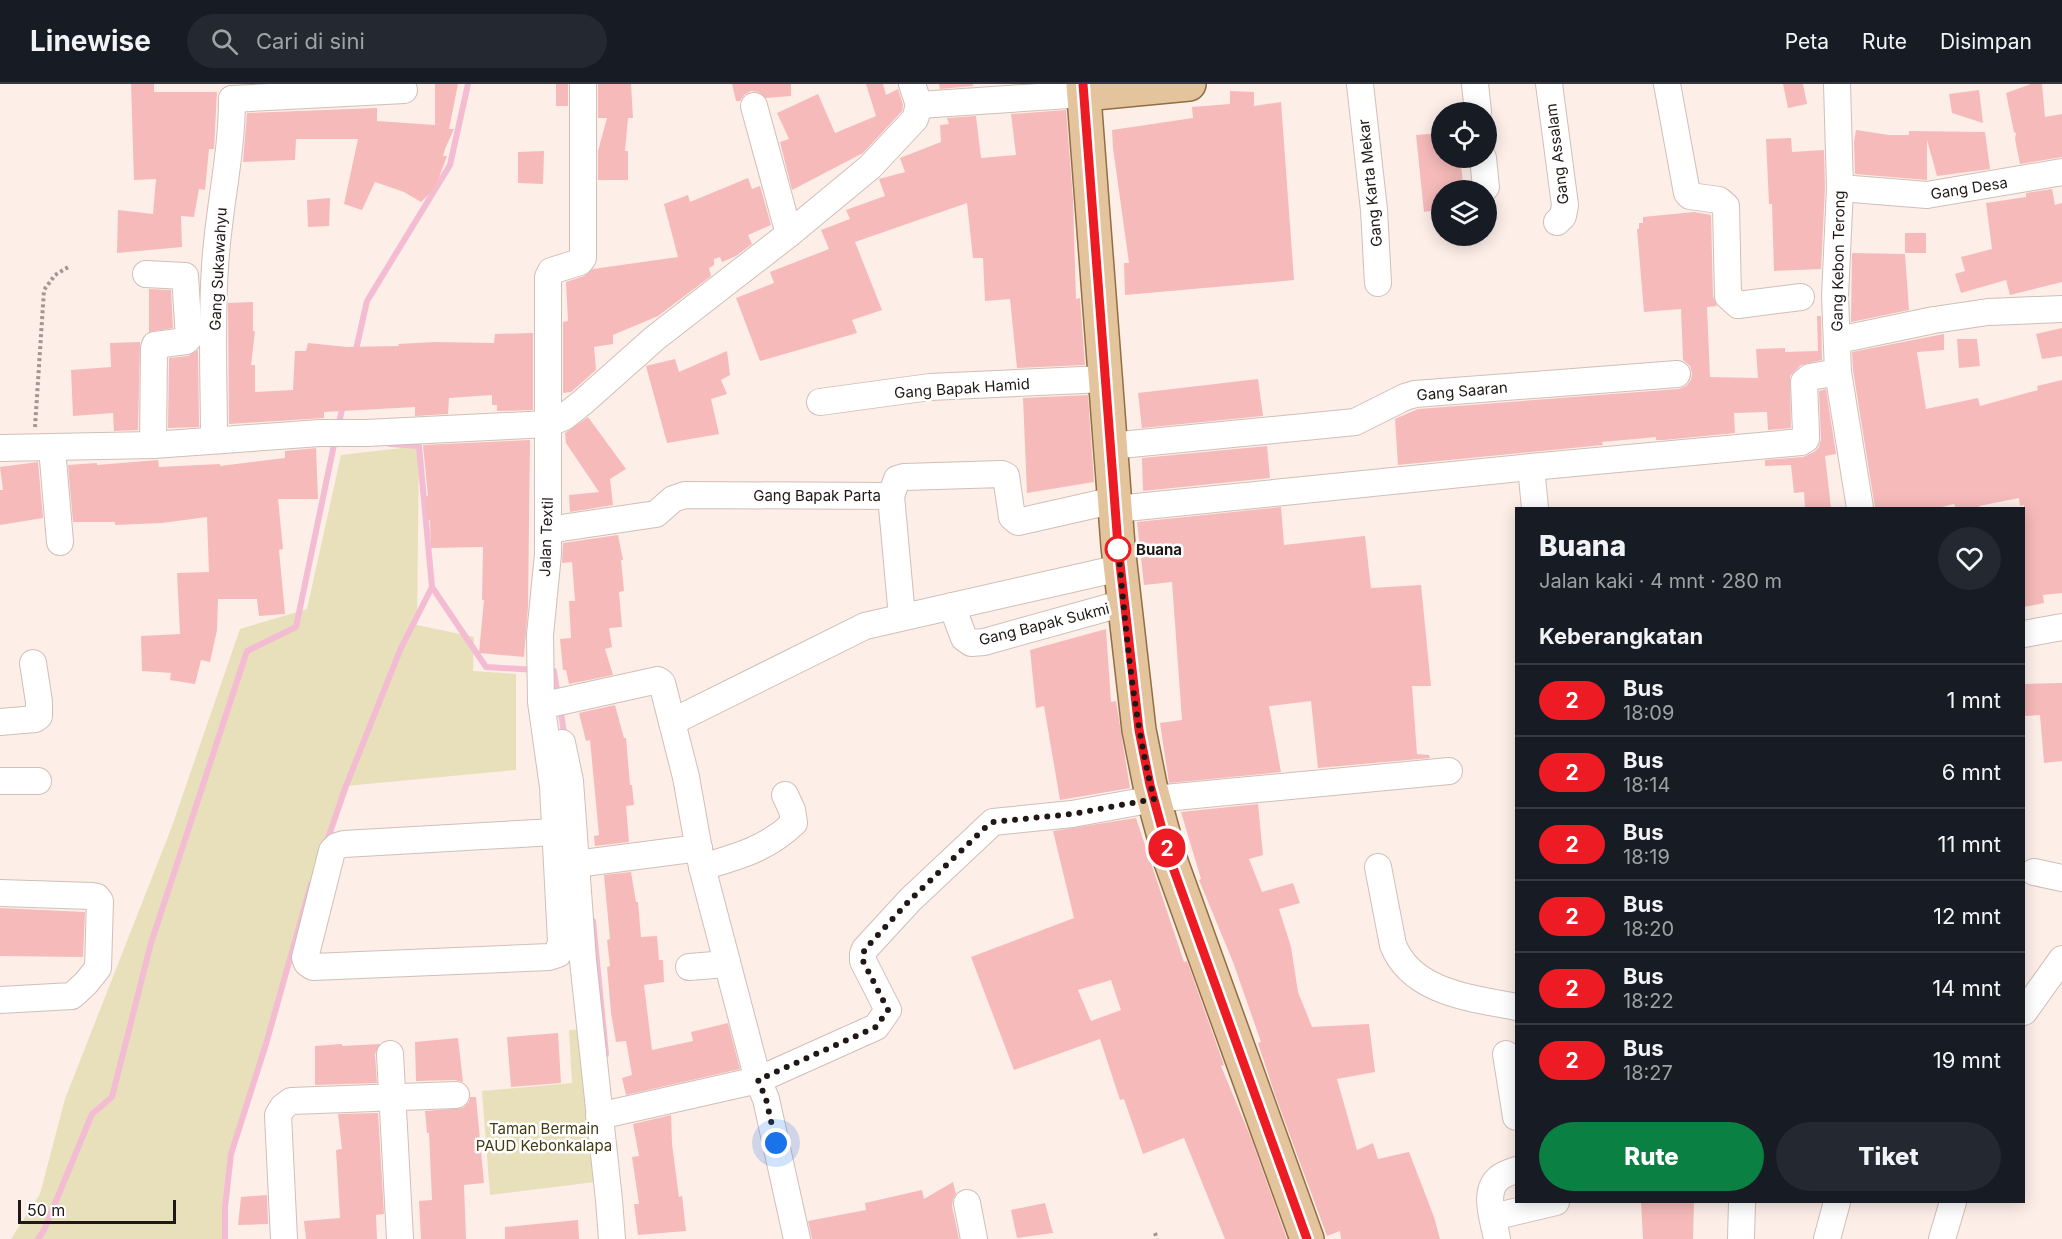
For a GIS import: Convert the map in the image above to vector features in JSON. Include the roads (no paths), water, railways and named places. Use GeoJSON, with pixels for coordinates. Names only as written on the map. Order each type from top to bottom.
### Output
{"type":"FeatureCollection","features":[{"type":"Feature","properties":{"kind":"main road"},"geometry":{"type":"LineString","coordinates":[[1189,84],[1084,89],[1120,568],[1139,730],[1171,862],[1307,1239]]}},
{"type":"Feature","properties":{"kind":"street","name":"Gang Karta Mekar"},"geometry":{"type":"LineString","coordinates":[[1360,84],[1374,210],[1378,283]]}},
{"type":"Feature","properties":{"kind":"street"},"geometry":{"type":"LineString","coordinates":[[1475,84],[1477,102]]}},
{"type":"Feature","properties":{"kind":"street","name":"Gang Assalam"},"geometry":{"type":"LineString","coordinates":[[1549,84],[1565,206],[1563,216],[1557,222]]}},
{"type":"Feature","properties":{"kind":"street"},"geometry":{"type":"LineString","coordinates":[[1666,84],[1687,193],[1690,196],[1719,200],[1726,206],[1728,296],[1738,305],[1801,297]]}},
{"type":"Feature","properties":{"kind":"street","name":"Gang Kebon Terong"},"geometry":{"type":"LineString","coordinates":[[1837,84],[1840,188],[1835,296],[1838,372],[1860,507]]}},
{"type":"Feature","properties":{"kind":"street","name":"Jalan Textil"},"geometry":{"type":"LineString","coordinates":[[555,832],[337,846],[333,851],[305,958],[307,963],[313,967],[549,957],[558,954],[561,941],[553,787],[541,702],[540,635],[548,554],[548,277],[552,272],[580,262],[583,258],[584,85]]}},
{"type":"Feature","properties":{"kind":"street"},"geometry":{"type":"LineString","coordinates":[[0,448],[153,445],[320,433],[366,433],[548,424],[564,417],[584,402],[655,338],[789,234],[870,167],[915,119],[915,94],[1084,89]]}},
{"type":"Feature","properties":{"kind":"street"},"geometry":{"type":"LineString","coordinates":[[230,92],[404,90]]}},
{"type":"Feature","properties":{"kind":"street","name":"Gang Sukawahyu"},"geometry":{"type":"LineString","coordinates":[[214,440],[215,266],[222,195],[230,153],[230,92]]}},
{"type":"Feature","properties":{"kind":"street"},"geometry":{"type":"LineString","coordinates":[[754,106],[789,234]]}},
{"type":"Feature","properties":{"kind":"street","name":"Gang Desa"},"geometry":{"type":"LineString","coordinates":[[1840,188],[1927,195],[2062,172]]}},
{"type":"Feature","properties":{"kind":"street"},"geometry":{"type":"LineString","coordinates":[[146,274],[185,276],[189,338],[186,341],[155,345],[153,348],[153,445]]}},
{"type":"Feature","properties":{"kind":"street"},"geometry":{"type":"LineString","coordinates":[[1838,340],[1934,320],[1988,312],[2062,309]]}},
{"type":"Feature","properties":{"kind":"street"},"geometry":{"type":"LineString","coordinates":[[1115,505],[1801,442],[1806,439],[1804,391],[1806,378],[1838,372]]}},
{"type":"Feature","properties":{"kind":"street","name":"Gang Saaran"},"geometry":{"type":"LineString","coordinates":[[1110,446],[1355,422],[1415,394],[1677,374]]}},
{"type":"Feature","properties":{"kind":"street","name":"Gang Bapak Hamid"},"geometry":{"type":"LineString","coordinates":[[820,402],[930,387],[1105,379]]}},
{"type":"Feature","properties":{"kind":"street"},"geometry":{"type":"LineString","coordinates":[[43,448],[60,542]]}},
{"type":"Feature","properties":{"kind":"street"},"geometry":{"type":"LineString","coordinates":[[1531,467],[1535,507]]}},
{"type":"Feature","properties":{"kind":"street","name":"Gang Bapak Parta"},"geometry":{"type":"LineString","coordinates":[[548,530],[657,514],[673,499],[685,495],[891,496],[895,482],[904,477],[996,474],[1006,476],[1012,517],[1018,522],[1115,505]]}},
{"type":"Feature","properties":{"kind":"street"},"geometry":{"type":"LineString","coordinates":[[891,496],[902,617]]}},
{"type":"Feature","properties":{"kind":"street"},"geometry":{"type":"LineString","coordinates":[[672,722],[865,626],[1120,568]]}},
{"type":"Feature","properties":{"kind":"street","name":"Gang Bapak Sukmi"},"geometry":{"type":"LineString","coordinates":[[952,606],[964,638],[971,643],[984,642],[1124,603]]}},
{"type":"Feature","properties":{"kind":"street"},"geometry":{"type":"LineString","coordinates":[[2025,634],[2062,627]]}},
{"type":"Feature","properties":{"kind":"street"},"geometry":{"type":"LineString","coordinates":[[541,649],[548,667],[570,781],[583,961],[612,1239]]}},
{"type":"Feature","properties":{"kind":"street"},"geometry":{"type":"LineString","coordinates":[[0,722],[35,719],[39,716],[33,663]]}},
{"type":"Feature","properties":{"kind":"street"},"geometry":{"type":"LineString","coordinates":[[554,703],[658,680],[662,683],[686,777],[701,857],[758,1080],[766,1099],[797,1239]]}},
{"type":"Feature","properties":{"kind":"street"},"geometry":{"type":"LineString","coordinates":[[599,1116],[758,1080],[876,1027],[888,1010],[863,961],[865,949],[910,900],[992,822],[1072,814],[1154,799],[1449,771]]}},
{"type":"Feature","properties":{"kind":"street"},"geometry":{"type":"LineString","coordinates":[[0,781],[38,781]]}},
{"type":"Feature","properties":{"kind":"street"},"geometry":{"type":"LineString","coordinates":[[576,864],[744,856],[783,834],[794,823],[792,810],[785,795]]}},
{"type":"Feature","properties":{"kind":"street"},"geometry":{"type":"LineString","coordinates":[[1378,867],[1394,945],[1398,957],[1404,964],[1421,979],[1451,993],[1515,1007]]}},
{"type":"Feature","properties":{"kind":"street"},"geometry":{"type":"LineString","coordinates":[[2034,872],[2062,878]]}},
{"type":"Feature","properties":{"kind":"street"},"geometry":{"type":"LineString","coordinates":[[0,893],[92,896],[97,897],[100,901],[98,968],[86,983],[72,996],[0,1000]]}},
{"type":"Feature","properties":{"kind":"street"},"geometry":{"type":"LineString","coordinates":[[2025,1011],[2062,959]]}},
{"type":"Feature","properties":{"kind":"street"},"geometry":{"type":"LineString","coordinates":[[689,967],[727,964]]}},
{"type":"Feature","properties":{"kind":"street"},"geometry":{"type":"LineString","coordinates":[[390,1054],[400,1239]]}},
{"type":"Feature","properties":{"kind":"street"},"geometry":{"type":"LineString","coordinates":[[1506,1054],[1515,1111]]}},
{"type":"Feature","properties":{"kind":"street"},"geometry":{"type":"LineString","coordinates":[[284,1239],[278,1115],[283,1107],[291,1101],[456,1095]]}},
{"type":"Feature","properties":{"kind":"street"},"geometry":{"type":"LineString","coordinates":[[1515,1170],[1500,1177],[1493,1185],[1490,1196],[1495,1228],[1554,1203]]}},
{"type":"Feature","properties":{"kind":"street"},"geometry":{"type":"LineString","coordinates":[[967,1203],[974,1239]]}},
{"type":"Feature","properties":{"kind":"street"},"geometry":{"type":"LineString","coordinates":[[1741,1239],[1742,1203]]}},
{"type":"Feature","properties":{"kind":"street"},"geometry":{"type":"LineString","coordinates":[[1827,1239],[1837,1203]]}},
{"type":"Feature","properties":{"kind":"street"},"geometry":{"type":"LineString","coordinates":[[1942,1239],[1953,1203]]}},
{"type":"Feature","properties":{"kind":"waterway"},"geometry":{"type":"LineString","coordinates":[[355,354],[367,301],[450,165],[468,84]]}},
{"type":"Feature","properties":{"kind":"waterway"},"geometry":{"type":"LineString","coordinates":[[338,427],[343,405]]}},
{"type":"Feature","properties":{"kind":"waterway"},"geometry":{"type":"LineString","coordinates":[[38,1239],[44,1230],[92,1114],[112,1097],[151,943],[247,651],[296,627],[335,440]]}},
{"type":"Feature","properties":{"kind":"waterway"},"geometry":{"type":"LineString","coordinates":[[326,844],[346,786],[401,648],[432,587],[419,446],[390,444]]}},
{"type":"Feature","properties":{"kind":"waterway"},"geometry":{"type":"LineString","coordinates":[[432,587],[486,667],[536,670]]}},
{"type":"Feature","properties":{"kind":"waterway"},"geometry":{"type":"LineString","coordinates":[[546,670],[554,671],[558,697]]}},
{"type":"Feature","properties":{"kind":"waterway"},"geometry":{"type":"LineString","coordinates":[[560,707],[565,739]]}},
{"type":"Feature","properties":{"kind":"waterway"},"geometry":{"type":"LineString","coordinates":[[225,1239],[225,1208],[231,1154],[266,1044],[311,884]]}},
{"type":"Feature","properties":{"kind":"waterway"},"geometry":{"type":"LineString","coordinates":[[593,921],[606,1054]]}},
{"type":"Feature","properties":{"kind":"place","name":"Buana"},"geometry":{"type":"Point","coordinates":[1118,549]}},
{"type":"Feature","properties":{"kind":"park label","name":"Taman Bermain PAUD Kebonkalapa"},"geometry":{"type":"Point","coordinates":[544,1136]}}]}
